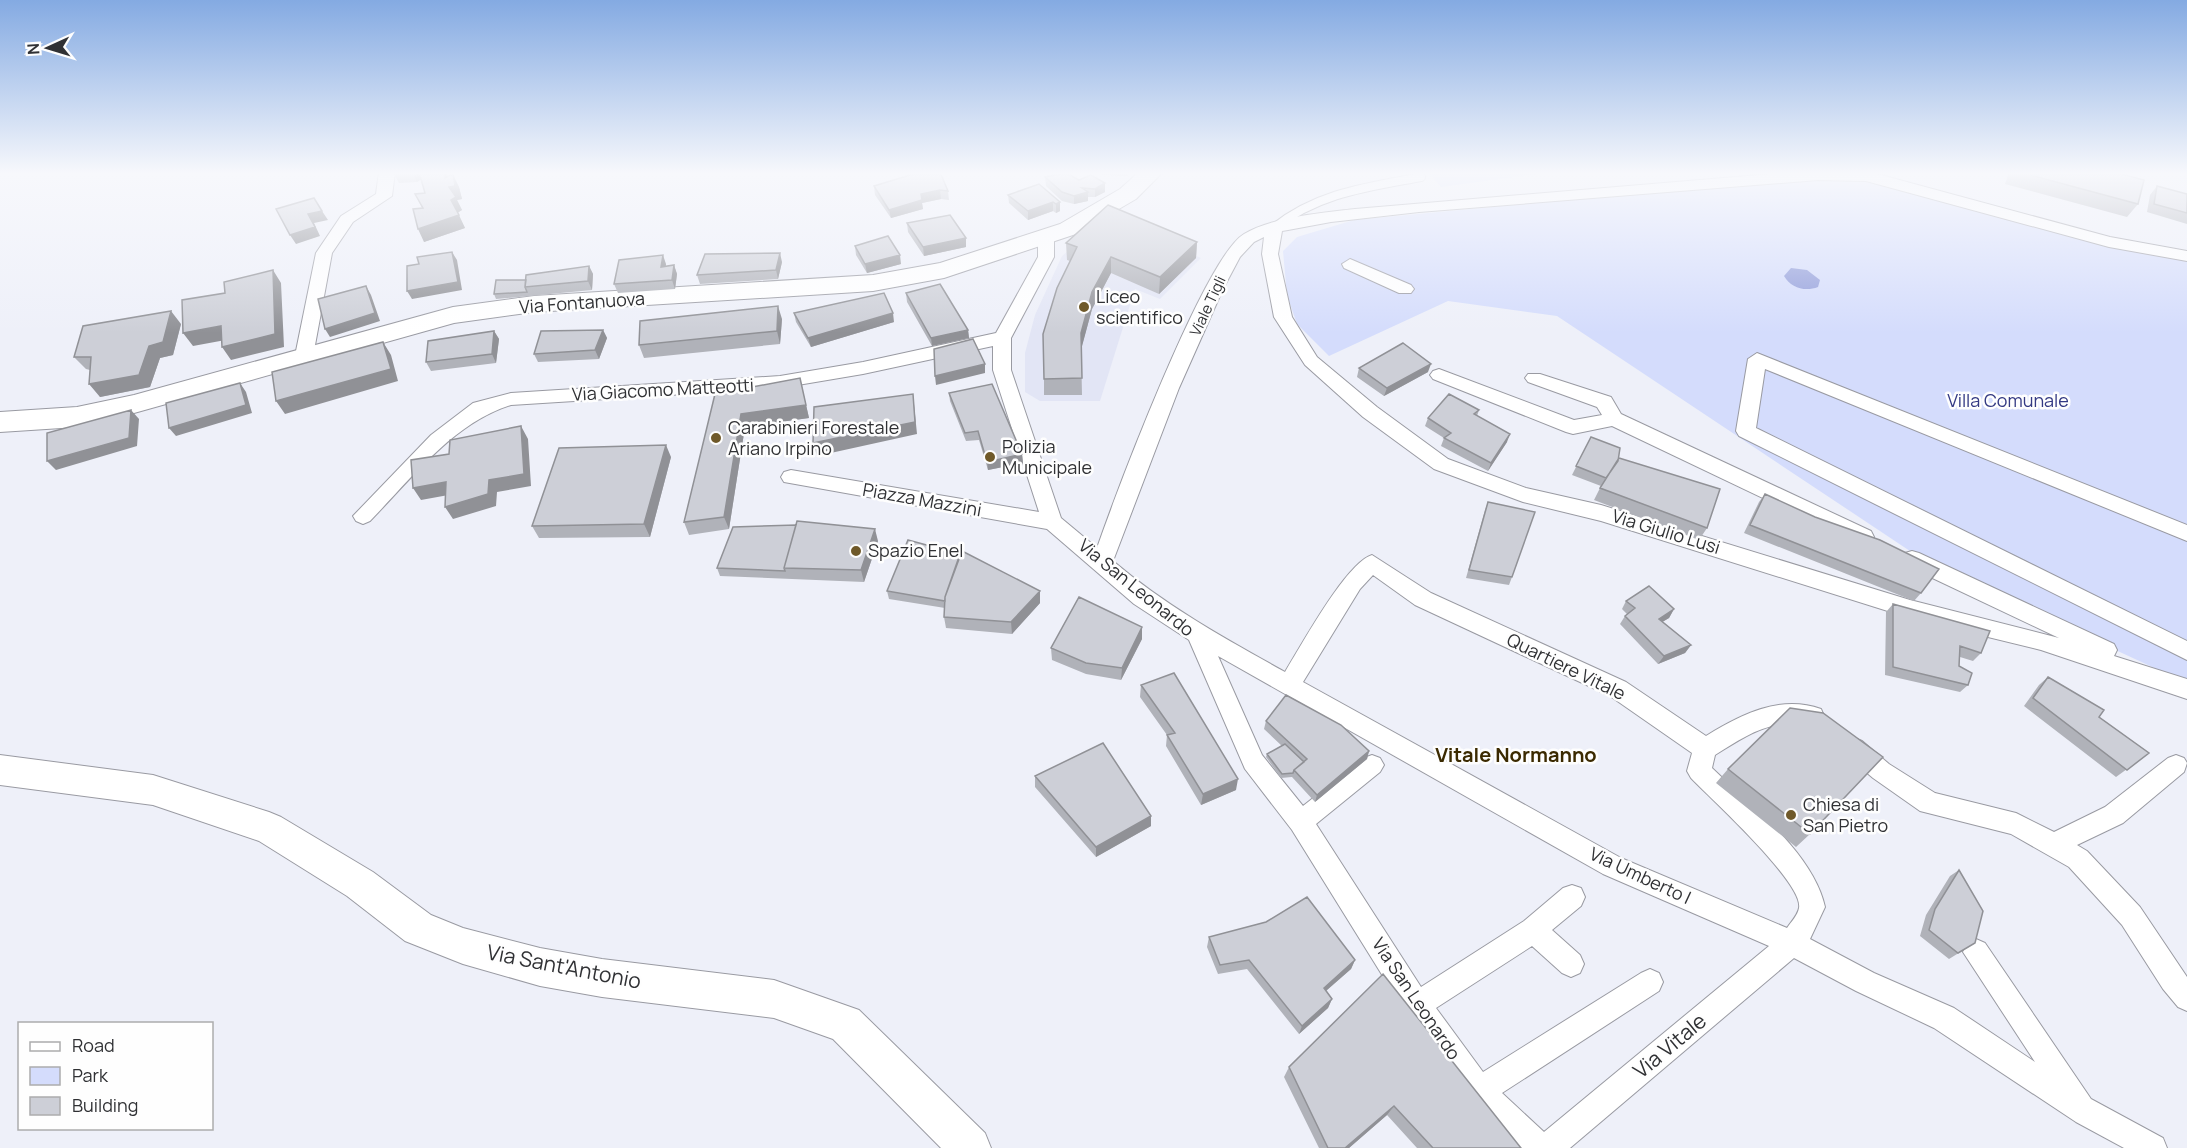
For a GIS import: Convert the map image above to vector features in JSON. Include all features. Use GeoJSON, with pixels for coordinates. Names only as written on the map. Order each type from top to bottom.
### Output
{"type":"FeatureCollection","features":[{"type":"Feature","properties":{"kind":"street"},"geometry":{"type":"LineString","coordinates":[[304,356],[324,253],[343,226]]}},
{"type":"Feature","properties":{"kind":"street","name":"Via Fontanuova"},"geometry":{"type":"LineString","coordinates":[[0,422],[77,417],[122,407],[453,315],[534,304],[873,283],[945,270],[1074,226]]}},
{"type":"Feature","properties":{"kind":"street","name":"Viale Tigli"},"geometry":{"type":"LineString","coordinates":[[1102,562],[1122,503],[1210,297],[1234,252],[1246,239],[1274,229],[1293,226]]}},
{"type":"Feature","properties":{"kind":"street","name":"Viale Tigli"},"geometry":{"type":"LineString","coordinates":[[2049,226],[2109,242],[2187,256]]}},
{"type":"Feature","properties":{"kind":"street","name":"Via Giulio Lusi"},"geometry":{"type":"LineString","coordinates":[[1274,229],[1270,254],[1282,317],[1311,360],[1370,412],[1441,464],[1523,495],[1601,513],[1910,609],[2041,641],[2181,686]]}},
{"type":"Feature","properties":{"kind":"street","name":"Via San Leonardo"},"geometry":{"type":"LineString","coordinates":[[1046,237],[1046,257],[1002,338],[1002,370],[1038,484],[1053,522],[1142,598],[1197,634],[1253,762],[1301,822],[1417,1005],[1479,1091],[1540,1148]]}},
{"type":"Feature","properties":{"kind":"street"},"geometry":{"type":"LineString","coordinates":[[1350,264],[1405,289]]}},
{"type":"Feature","properties":{"kind":"street","name":"Via Giacomo Matteotti"},"geometry":{"type":"LineString","coordinates":[[363,516],[438,440],[480,408],[511,399],[780,382],[863,368],[1002,338]]}},
{"type":"Feature","properties":{"kind":"street"},"geometry":{"type":"LineString","coordinates":[[2187,532],[1757,359],[1746,431],[2187,651]]}},
{"type":"Feature","properties":{"kind":"street"},"geometry":{"type":"LineString","coordinates":[[1439,375],[1573,427],[1614,419]]}},
{"type":"Feature","properties":{"kind":"street"},"geometry":{"type":"LineString","coordinates":[[1534,378],[1604,402],[1614,419],[2181,686]]}},
{"type":"Feature","properties":{"kind":"street","name":"Piazza Mazzini"},"geometry":{"type":"LineString","coordinates":[[791,477],[1053,522]]}},
{"type":"Feature","properties":{"kind":"street","name":"Quartiere Vitale"},"geometry":{"type":"LineString","coordinates":[[1288,686],[1353,583],[1372,563],[1423,599],[1618,689],[1705,749]]}},
{"type":"Feature","properties":{"kind":"street","name":"Via Umberto I"},"geometry":{"type":"LineString","coordinates":[[1197,634],[1612,866],[1792,943],[1865,982],[1944,1018],[2086,1112],[2153,1148]]}},
{"type":"Feature","properties":{"kind":"street"},"geometry":{"type":"LineString","coordinates":[[1792,943],[1812,907],[1808,888],[1784,857],[1699,771],[1705,749],[1747,723],[1784,713],[1817,717],[1881,771],[1929,803],[2016,824],[2078,859],[2131,916],[2172,980],[2187,998]]}},
{"type":"Feature","properties":{"kind":"street"},"geometry":{"type":"LineString","coordinates":[[1301,822],[1372,765]]}},
{"type":"Feature","properties":{"kind":"street"},"geometry":{"type":"LineString","coordinates":[[2053,845],[2114,815],[2176,765]]}},
{"type":"Feature","properties":{"kind":"street","name":"Via Sant'Antonio"},"geometry":{"type":"LineString","coordinates":[[0,770],[153,790],[269,828],[360,884],[418,928],[463,946],[540,967],[602,978],[774,999],[845,1023],[970,1148]]}},
{"type":"Feature","properties":{"kind":"street"},"geometry":{"type":"LineString","coordinates":[[1417,1005],[1533,930],[1572,897]]}},
{"type":"Feature","properties":{"kind":"street"},"geometry":{"type":"LineString","coordinates":[[1533,930],[1571,964]]}},
{"type":"Feature","properties":{"kind":"street","name":"Via Vitale"},"geometry":{"type":"LineString","coordinates":[[1548,1148],[1792,943]]}},
{"type":"Feature","properties":{"kind":"street","name":"Via Umberto I"},"geometry":{"type":"LineString","coordinates":[[1976,951],[2086,1112]]}},
{"type":"Feature","properties":{"kind":"street"},"geometry":{"type":"LineString","coordinates":[[1479,1091],[1650,982]]}},
{"type":"Feature","properties":{"kind":"lane"},"geometry":{"type":"LineString","coordinates":[[1274,229],[1277,226]]}},
{"type":"Feature","properties":{"kind":"shaded area","name":"Liceo scientifico"},"geometry":{"type":"Polygon","coordinates":[[[1100,226],[1126,226],[1201,258],[1160,299],[1135,289],[1100,401],[1040,401],[1025,392],[1025,353],[1035,315],[1062,256],[1100,226]]]}},
{"type":"Feature","properties":{"kind":"green space","name":"Villa Comunale"},"geometry":{"type":"Polygon","coordinates":[[[1335,226],[2051,226],[2187,253],[2187,683],[1931,565],[1557,316],[1448,301],[1329,356],[1297,324],[1287,295],[1283,251],[1297,237],[1335,226]]]}},
{"type":"Feature","properties":{"kind":"water"},"geometry":{"type":"Polygon","coordinates":[[[1791,268],[1807,270],[1820,280],[1818,287],[1803,289],[1794,286],[1784,276],[1791,268]]]}},
{"type":"Feature","properties":{"kind":"building"},"geometry":{"type":"Polygon","coordinates":[[[285,226],[315,227],[290,235],[285,226]]]}},
{"type":"Feature","properties":{"kind":"building"},"geometry":{"type":"Polygon","coordinates":[[[909,226],[957,226],[966,238],[923,247],[909,226]]]}},
{"type":"Feature","properties":{"kind":"building"},"geometry":{"type":"Polygon","coordinates":[[[1085,226],[1157,226],[1197,242],[1160,277],[1111,257],[1092,292],[1081,333],[1082,378],[1044,379],[1043,334],[1057,288],[1077,247],[1066,243],[1085,226]]]}},
{"type":"Feature","properties":{"kind":"building"},"geometry":{"type":"Polygon","coordinates":[[[888,236],[900,255],[865,264],[855,246],[888,236]]]}},
{"type":"Feature","properties":{"kind":"building"},"geometry":{"type":"Polygon","coordinates":[[[452,252],[458,282],[407,291],[407,266],[419,264],[417,257],[452,252]]]}},
{"type":"Feature","properties":{"kind":"building"},"geometry":{"type":"Polygon","coordinates":[[[780,253],[776,270],[697,275],[705,254],[780,253]]]}},
{"type":"Feature","properties":{"kind":"building"},"geometry":{"type":"Polygon","coordinates":[[[663,255],[661,267],[674,265],[672,280],[614,284],[619,260],[663,255]]]}},
{"type":"Feature","properties":{"kind":"building"},"geometry":{"type":"Polygon","coordinates":[[[589,266],[588,281],[525,287],[526,275],[589,266]]]}},
{"type":"Feature","properties":{"kind":"building"},"geometry":{"type":"Polygon","coordinates":[[[273,270],[275,334],[222,347],[221,326],[183,333],[182,300],[225,293],[224,282],[273,270]]]}},
{"type":"Feature","properties":{"kind":"building"},"geometry":{"type":"Polygon","coordinates":[[[496,280],[526,280],[527,292],[494,294],[496,280]]]}},
{"type":"Feature","properties":{"kind":"building"},"geometry":{"type":"Polygon","coordinates":[[[940,284],[968,330],[931,338],[906,293],[940,284]]]}},
{"type":"Feature","properties":{"kind":"building"},"geometry":{"type":"Polygon","coordinates":[[[366,286],[375,313],[325,329],[318,299],[366,286]]]}},
{"type":"Feature","properties":{"kind":"building"},"geometry":{"type":"Polygon","coordinates":[[[884,293],[893,313],[808,338],[794,313],[884,293]]]}},
{"type":"Feature","properties":{"kind":"building"},"geometry":{"type":"Polygon","coordinates":[[[778,306],[777,331],[639,345],[640,321],[778,306]]]}},
{"type":"Feature","properties":{"kind":"building"},"geometry":{"type":"Polygon","coordinates":[[[171,311],[163,342],[149,346],[139,375],[89,384],[91,357],[74,357],[83,326],[171,311]]]}},
{"type":"Feature","properties":{"kind":"building"},"geometry":{"type":"Polygon","coordinates":[[[603,330],[595,350],[534,354],[541,331],[603,330]]]}},
{"type":"Feature","properties":{"kind":"building"},"geometry":{"type":"Polygon","coordinates":[[[494,331],[492,354],[426,362],[428,341],[494,331]]]}},
{"type":"Feature","properties":{"kind":"building"},"geometry":{"type":"Polygon","coordinates":[[[973,339],[985,364],[935,376],[934,349],[973,339]]]}},
{"type":"Feature","properties":{"kind":"building"},"geometry":{"type":"Polygon","coordinates":[[[383,342],[391,369],[276,401],[272,372],[383,342]]]}},
{"type":"Feature","properties":{"kind":"building"},"geometry":{"type":"Polygon","coordinates":[[[1403,343],[1431,364],[1387,388],[1359,368],[1403,343]]]}},
{"type":"Feature","properties":{"kind":"building"},"geometry":{"type":"Polygon","coordinates":[[[800,378],[806,405],[741,414],[724,517],[684,522],[715,394],[800,378]]]}},
{"type":"Feature","properties":{"kind":"building"},"geometry":{"type":"Polygon","coordinates":[[[240,383],[246,405],[169,428],[166,403],[240,383]]]}},
{"type":"Feature","properties":{"kind":"building"},"geometry":{"type":"Polygon","coordinates":[[[992,384],[1022,454],[987,462],[978,431],[965,433],[949,393],[992,384]]]}},
{"type":"Feature","properties":{"kind":"building"},"geometry":{"type":"Polygon","coordinates":[[[913,394],[915,422],[813,443],[814,407],[913,394]]]}},
{"type":"Feature","properties":{"kind":"building"},"geometry":{"type":"Polygon","coordinates":[[[1449,394],[1479,410],[1474,414],[1510,434],[1491,463],[1444,438],[1451,433],[1428,418],[1449,394]]]}},
{"type":"Feature","properties":{"kind":"building"},"geometry":{"type":"Polygon","coordinates":[[[131,410],[129,438],[47,461],[47,433],[131,410]]]}},
{"type":"Feature","properties":{"kind":"building"},"geometry":{"type":"Polygon","coordinates":[[[521,426],[524,474],[489,480],[488,494],[445,507],[446,482],[413,488],[411,460],[449,454],[450,440],[521,426]]]}},
{"type":"Feature","properties":{"kind":"building"},"geometry":{"type":"Polygon","coordinates":[[[1591,437],[1620,448],[1618,461],[1606,478],[1576,466],[1591,437]]]}},
{"type":"Feature","properties":{"kind":"building"},"geometry":{"type":"Polygon","coordinates":[[[666,445],[644,524],[532,526],[559,448],[666,445]]]}},
{"type":"Feature","properties":{"kind":"building"},"geometry":{"type":"Polygon","coordinates":[[[1619,458],[1720,489],[1707,528],[1600,488],[1619,458]]]}},
{"type":"Feature","properties":{"kind":"building"},"geometry":{"type":"Polygon","coordinates":[[[1765,494],[1815,517],[1880,540],[1939,569],[1921,593],[1750,525],[1765,494]]]}},
{"type":"Feature","properties":{"kind":"building"},"geometry":{"type":"Polygon","coordinates":[[[1488,502],[1535,512],[1512,577],[1469,570],[1488,502]]]}},
{"type":"Feature","properties":{"kind":"building"},"geometry":{"type":"Polygon","coordinates":[[[797,521],[875,529],[861,570],[784,568],[797,521]]]}},
{"type":"Feature","properties":{"kind":"building"},"geometry":{"type":"Polygon","coordinates":[[[796,525],[785,571],[717,568],[733,527],[796,525]]]}},
{"type":"Feature","properties":{"kind":"building"},"geometry":{"type":"Polygon","coordinates":[[[908,540],[960,554],[945,601],[887,591],[908,540]]]}},
{"type":"Feature","properties":{"kind":"building"},"geometry":{"type":"Polygon","coordinates":[[[962,551],[1040,591],[1011,622],[944,617],[945,597],[962,551]]]}},
{"type":"Feature","properties":{"kind":"building"},"geometry":{"type":"Polygon","coordinates":[[[1649,586],[1674,609],[1659,619],[1691,645],[1664,656],[1625,616],[1635,608],[1626,601],[1649,586]]]}},
{"type":"Feature","properties":{"kind":"building"},"geometry":{"type":"Polygon","coordinates":[[[1079,597],[1142,627],[1122,668],[1086,663],[1051,648],[1079,597]]]}},
{"type":"Feature","properties":{"kind":"building"},"geometry":{"type":"Polygon","coordinates":[[[1893,604],[1990,631],[1981,653],[1960,646],[1959,666],[1972,673],[1968,685],[1893,667],[1893,604]]]}},
{"type":"Feature","properties":{"kind":"building"},"geometry":{"type":"Polygon","coordinates":[[[1174,673],[1238,779],[1203,794],[1167,735],[1175,733],[1141,685],[1174,673]]]}},
{"type":"Feature","properties":{"kind":"building"},"geometry":{"type":"Polygon","coordinates":[[[2048,677],[2104,710],[2099,717],[2149,753],[2127,770],[2033,698],[2048,677]]]}},
{"type":"Feature","properties":{"kind":"building"},"geometry":{"type":"Polygon","coordinates":[[[1286,695],[1341,725],[1369,751],[1317,795],[1294,770],[1307,759],[1266,721],[1286,695]]]}},
{"type":"Feature","properties":{"kind":"building","name":"Chiesa di San Pietro"},"geometry":{"type":"Polygon","coordinates":[[[1790,708],[1823,713],[1883,757],[1810,834],[1728,769],[1790,708]]]}},
{"type":"Feature","properties":{"kind":"building"},"geometry":{"type":"Polygon","coordinates":[[[1103,743],[1151,816],[1096,847],[1035,776],[1103,743]]]}},
{"type":"Feature","properties":{"kind":"building"},"geometry":{"type":"Polygon","coordinates":[[[1285,744],[1304,762],[1293,773],[1282,774],[1267,754],[1285,744]]]}},
{"type":"Feature","properties":{"kind":"building"},"geometry":{"type":"Polygon","coordinates":[[[1959,870],[1983,911],[1975,943],[1958,953],[1929,930],[1935,909],[1959,870]]]}},
{"type":"Feature","properties":{"kind":"building"},"geometry":{"type":"Polygon","coordinates":[[[1307,897],[1355,960],[1324,988],[1332,999],[1302,1026],[1249,960],[1220,965],[1209,937],[1266,922],[1307,897]]]}},
{"type":"Feature","properties":{"kind":"building"},"geometry":{"type":"Polygon","coordinates":[[[1383,974],[1521,1148],[1433,1148],[1394,1106],[1345,1148],[1328,1148],[1289,1067],[1383,974]]]}},
{"type":"Feature","properties":{"kind":"place","name":"Liceo scientifico"},"geometry":{"type":"Point","coordinates":[1084,307]}},
{"type":"Feature","properties":{"kind":"place","name":"Carabinieri Forestale Ariano Irpino"},"geometry":{"type":"Point","coordinates":[716,438]}},
{"type":"Feature","properties":{"kind":"place","name":"Polizia Municipale"},"geometry":{"type":"Point","coordinates":[990,457]}},
{"type":"Feature","properties":{"kind":"place","name":"Spazio Enel"},"geometry":{"type":"Point","coordinates":[856,551]}},
{"type":"Feature","properties":{"kind":"place","name":"Chiesa di San Pietro"},"geometry":{"type":"Point","coordinates":[1791,815]}},
{"type":"Feature","properties":{"kind":"district","name":"Vitale Normanno"},"geometry":{"type":"Point","coordinates":[1516,755]}}]}
